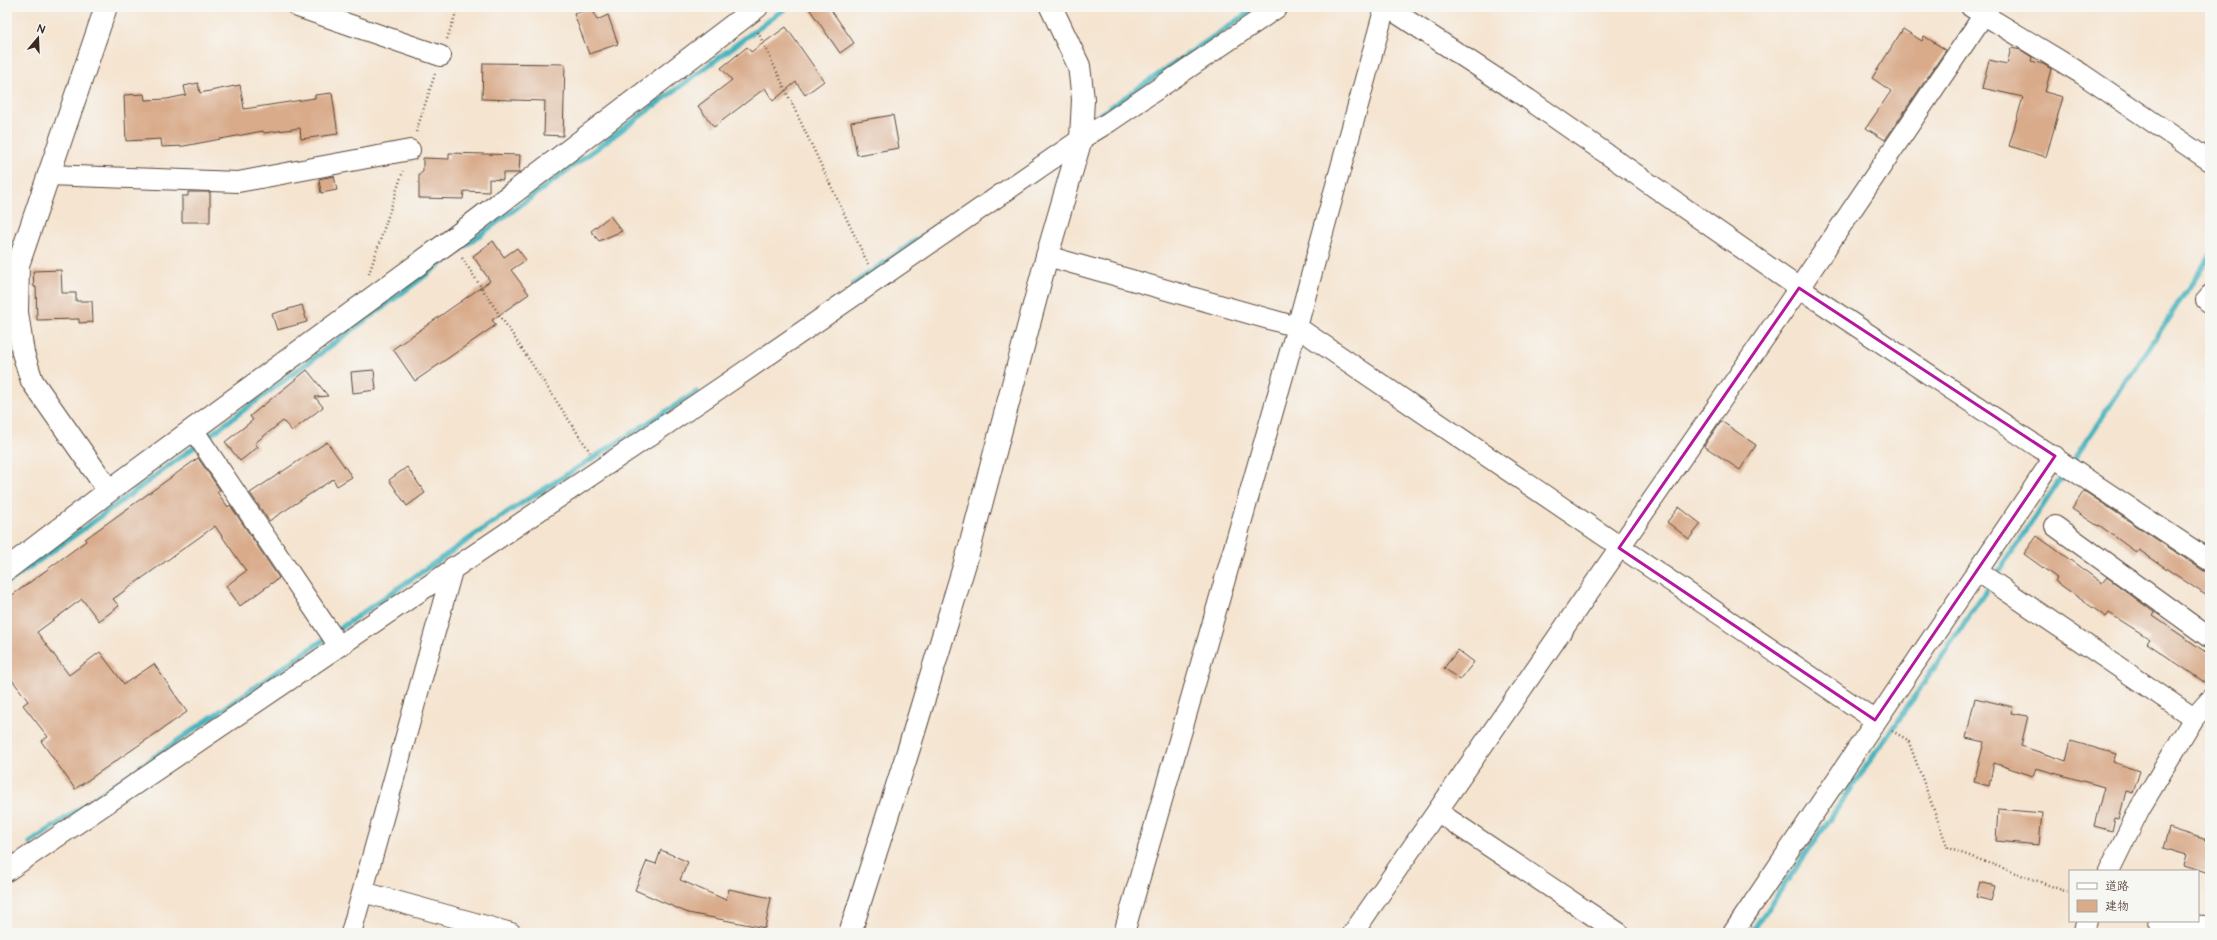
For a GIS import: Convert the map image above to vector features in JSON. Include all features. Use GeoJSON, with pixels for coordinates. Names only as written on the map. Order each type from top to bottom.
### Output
{"type":"FeatureCollection","features":[{"type":"Feature","properties":{"kind":"street"},"geometry":{"type":"LineString","coordinates":[[106,7],[48,175],[12,266],[23,353],[32,381],[109,491]]}},
{"type":"Feature","properties":{"kind":"street"},"geometry":{"type":"LineString","coordinates":[[298,7],[441,56]]}},
{"type":"Feature","properties":{"kind":"street"},"geometry":{"type":"LineString","coordinates":[[850,933],[910,745],[969,550],[1047,256],[1081,139],[1083,99],[1078,66],[1051,7]]}},
{"type":"Feature","properties":{"kind":"street"},"geometry":{"type":"LineString","coordinates":[[7,871],[876,281],[1081,139],[1109,122],[1278,7]]}},
{"type":"Feature","properties":{"kind":"street"},"geometry":{"type":"LineString","coordinates":[[1124,933],[1297,327],[1386,7],[1528,99],[1799,288],[2055,456],[2210,561]]}},
{"type":"Feature","properties":{"kind":"street"},"geometry":{"type":"LineString","coordinates":[[7,569],[109,491],[450,241],[753,10]]}},
{"type":"Feature","properties":{"kind":"street"},"geometry":{"type":"LineString","coordinates":[[1353,933],[1799,288],[1981,10],[2082,74],[2210,161]]}},
{"type":"Feature","properties":{"kind":"street"},"geometry":{"type":"LineString","coordinates":[[48,175],[238,182],[410,150]]}},
{"type":"Feature","properties":{"kind":"street"},"geometry":{"type":"LineString","coordinates":[[1047,256],[1297,327],[1619,548],[1875,720]]}},
{"type":"Feature","properties":{"kind":"street"},"geometry":{"type":"LineString","coordinates":[[2210,295],[2206,300],[2210,303]]}},
{"type":"Feature","properties":{"kind":"street"},"geometry":{"type":"LineString","coordinates":[[194,430],[339,646]]}},
{"type":"Feature","properties":{"kind":"street"},"geometry":{"type":"LineString","coordinates":[[1733,933],[1875,720],[2055,456]]}},
{"type":"Feature","properties":{"kind":"street"},"geometry":{"type":"LineString","coordinates":[[2055,526],[2210,638]]}},
{"type":"Feature","properties":{"kind":"street"},"geometry":{"type":"LineString","coordinates":[[351,933],[453,568]]}},
{"type":"Feature","properties":{"kind":"street"},"geometry":{"type":"LineString","coordinates":[[1977,571],[2194,718]]}},
{"type":"Feature","properties":{"kind":"street"},"geometry":{"type":"LineString","coordinates":[[2109,870],[2140,808],[2194,718],[2210,700]]}},
{"type":"Feature","properties":{"kind":"street"},"geometry":{"type":"LineString","coordinates":[[1438,812],[1619,933]]}},
{"type":"Feature","properties":{"kind":"street"},"geometry":{"type":"LineString","coordinates":[[363,892],[511,933]]}},
{"type":"Feature","properties":{"kind":"street"},"geometry":{"type":"LineString","coordinates":[[2083,933],[2087,922]]}},
{"type":"Feature","properties":{"kind":"street"},"geometry":{"type":"LineString","coordinates":[[2162,922],[2173,925],[2210,926]]}},
{"type":"Feature","properties":{"kind":"path"},"geometry":{"type":"LineString","coordinates":[[753,10],[876,281]]}},
{"type":"Feature","properties":{"kind":"path"},"geometry":{"type":"LineString","coordinates":[[450,241],[601,468]]}},
{"type":"Feature","properties":{"kind":"path"},"geometry":{"type":"LineString","coordinates":[[1875,720],[1908,740],[1948,848],[2069,893]]}},
{"type":"Feature","properties":{"kind":"highlighted area"},"geometry":{"type":"Polygon","coordinates":[[[1799,288],[2055,456],[1875,720],[1619,548],[1799,288]]]}},
{"type":"Feature","properties":{"kind":"building"},"geometry":{"type":"Polygon","coordinates":[[[592,7],[597,20],[608,15],[618,44],[589,54],[574,14],[592,7]]]}},
{"type":"Feature","properties":{"kind":"building"},"geometry":{"type":"Polygon","coordinates":[[[808,7],[829,7],[854,43],[840,53],[808,7]]]}},
{"type":"Feature","properties":{"kind":"building"},"geometry":{"type":"Polygon","coordinates":[[[786,27],[824,81],[805,95],[796,82],[773,101],[765,88],[714,127],[698,106],[732,80],[721,68],[747,47],[751,52],[786,27]]]}},
{"type":"Feature","properties":{"kind":"building"},"geometry":{"type":"Polygon","coordinates":[[[1903,29],[1922,41],[1924,36],[1946,50],[1885,140],[1866,128],[1891,91],[1872,78],[1903,29]]]}},
{"type":"Feature","properties":{"kind":"building"},"geometry":{"type":"Polygon","coordinates":[[[2011,48],[2021,50],[2032,57],[2031,61],[2043,64],[2051,69],[2045,92],[2063,97],[2046,157],[2009,146],[2023,97],[1982,88],[1989,60],[2007,64],[2011,48]]]}},
{"type":"Feature","properties":{"kind":"building"},"geometry":{"type":"Polygon","coordinates":[[[483,63],[565,64],[563,136],[544,135],[545,101],[482,99],[483,63]]]}},
{"type":"Feature","properties":{"kind":"building"},"geometry":{"type":"Polygon","coordinates":[[[198,83],[200,93],[240,85],[244,109],[315,98],[315,95],[332,93],[338,134],[301,139],[300,128],[264,133],[263,131],[184,146],[162,147],[161,139],[126,141],[124,95],[144,94],[145,100],[167,99],[186,95],[184,86],[198,83]]]}},
{"type":"Feature","properties":{"kind":"building"},"geometry":{"type":"Polygon","coordinates":[[[893,115],[899,148],[857,155],[851,122],[893,115]]]}},
{"type":"Feature","properties":{"kind":"building"},"geometry":{"type":"Polygon","coordinates":[[[449,153],[520,155],[519,173],[503,173],[503,180],[489,179],[489,192],[464,191],[463,199],[419,198],[419,174],[423,172],[423,158],[449,159],[449,153]]]}},
{"type":"Feature","properties":{"kind":"building"},"geometry":{"type":"Polygon","coordinates":[[[334,176],[337,190],[321,193],[319,179],[334,176]]]}},
{"type":"Feature","properties":{"kind":"building"},"geometry":{"type":"Polygon","coordinates":[[[188,192],[210,192],[210,222],[182,222],[182,196],[188,196],[188,192]]]}},
{"type":"Feature","properties":{"kind":"building"},"geometry":{"type":"Polygon","coordinates":[[[610,216],[622,231],[599,241],[591,231],[610,216]]]}},
{"type":"Feature","properties":{"kind":"building"},"geometry":{"type":"Polygon","coordinates":[[[493,241],[504,257],[517,248],[526,260],[511,270],[529,294],[492,320],[496,325],[415,381],[393,349],[490,281],[473,256],[493,241]]]}},
{"type":"Feature","properties":{"kind":"building"},"geometry":{"type":"Polygon","coordinates":[[[61,270],[62,293],[76,293],[76,301],[92,301],[93,322],[79,323],[79,319],[37,320],[36,287],[34,287],[33,271],[61,270]]]}},
{"type":"Feature","properties":{"kind":"building"},"geometry":{"type":"Polygon","coordinates":[[[302,305],[307,322],[277,330],[272,314],[302,305]]]}},
{"type":"Feature","properties":{"kind":"building"},"geometry":{"type":"Polygon","coordinates":[[[307,370],[328,396],[315,397],[323,407],[292,431],[283,421],[255,443],[258,447],[240,461],[225,442],[253,420],[250,416],[307,370]]]}},
{"type":"Feature","properties":{"kind":"building"},"geometry":{"type":"Polygon","coordinates":[[[374,370],[376,390],[353,393],[351,372],[374,370]]]}},
{"type":"Feature","properties":{"kind":"building"},"geometry":{"type":"Polygon","coordinates":[[[1721,421],[1756,445],[1740,470],[1704,446],[1721,421]]]}},
{"type":"Feature","properties":{"kind":"building"},"geometry":{"type":"Polygon","coordinates":[[[327,442],[352,477],[337,486],[333,479],[269,521],[250,493],[327,442]]]}},
{"type":"Feature","properties":{"kind":"building"},"geometry":{"type":"Polygon","coordinates":[[[198,458],[220,490],[217,492],[228,507],[230,505],[279,578],[240,606],[226,586],[246,571],[215,526],[113,599],[119,606],[99,621],[82,599],[37,632],[69,675],[100,652],[124,684],[154,664],[187,712],[75,789],[41,741],[48,737],[23,705],[28,701],[7,673],[7,599],[86,541],[85,539],[198,458]]]}},
{"type":"Feature","properties":{"kind":"building"},"geometry":{"type":"Polygon","coordinates":[[[407,467],[425,493],[407,506],[389,480],[407,467]]]}},
{"type":"Feature","properties":{"kind":"building"},"geometry":{"type":"Polygon","coordinates":[[[2084,491],[2204,571],[2210,572],[2210,598],[2139,550],[2137,553],[2099,525],[2098,526],[2072,509],[2084,491]]]}},
{"type":"Feature","properties":{"kind":"building"},"geometry":{"type":"Polygon","coordinates":[[[1679,507],[1701,524],[1689,539],[1667,522],[1679,507]]]}},
{"type":"Feature","properties":{"kind":"building"},"geometry":{"type":"Polygon","coordinates":[[[2037,536],[2102,583],[2107,577],[2155,613],[2153,616],[2210,655],[2210,686],[2147,643],[2150,639],[2109,613],[2106,617],[2055,581],[2057,578],[2024,554],[2037,536]]]}},
{"type":"Feature","properties":{"kind":"building"},"geometry":{"type":"Polygon","coordinates":[[[1458,650],[1474,662],[1460,680],[1444,668],[1458,650]]]}},
{"type":"Feature","properties":{"kind":"building"},"geometry":{"type":"Polygon","coordinates":[[[1975,698],[2013,707],[2011,713],[2028,716],[2021,746],[2066,761],[2071,741],[2116,754],[2113,762],[2140,771],[2133,793],[2126,791],[2119,819],[2115,818],[2112,831],[2094,826],[2104,787],[2036,768],[2033,776],[1994,763],[1989,786],[1974,782],[1984,742],[1966,738],[1975,698]]]}},
{"type":"Feature","properties":{"kind":"building"},"geometry":{"type":"Polygon","coordinates":[[[1998,809],[2042,813],[2039,845],[1996,841],[1998,809]]]}},
{"type":"Feature","properties":{"kind":"building"},"geometry":{"type":"Polygon","coordinates":[[[2169,828],[2210,841],[2210,873],[2184,865],[2187,855],[2163,848],[2169,828]]]}},
{"type":"Feature","properties":{"kind":"building"},"geometry":{"type":"Polygon","coordinates":[[[661,850],[688,862],[680,880],[726,900],[729,889],[771,898],[765,928],[688,913],[635,890],[647,861],[656,864],[661,850]]]}},
{"type":"Feature","properties":{"kind":"building"},"geometry":{"type":"Polygon","coordinates":[[[1980,882],[1995,886],[1991,901],[1976,897],[1980,882]]]}},
{"type":"Feature","properties":{"kind":"waterway"},"geometry":{"type":"LineString","coordinates":[[7,583],[89,525],[787,7]]}},
{"type":"Feature","properties":{"kind":"waterway"},"geometry":{"type":"LineString","coordinates":[[1088,123],[1257,7]]}},
{"type":"Feature","properties":{"kind":"waterway"},"geometry":{"type":"LineString","coordinates":[[854,284],[947,219]]}},
{"type":"Feature","properties":{"kind":"waterway"},"geometry":{"type":"LineString","coordinates":[[1751,933],[1926,680],[2210,256]]}},
{"type":"Feature","properties":{"kind":"waterway"},"geometry":{"type":"LineString","coordinates":[[30,843],[511,510],[697,392]]}}]}
